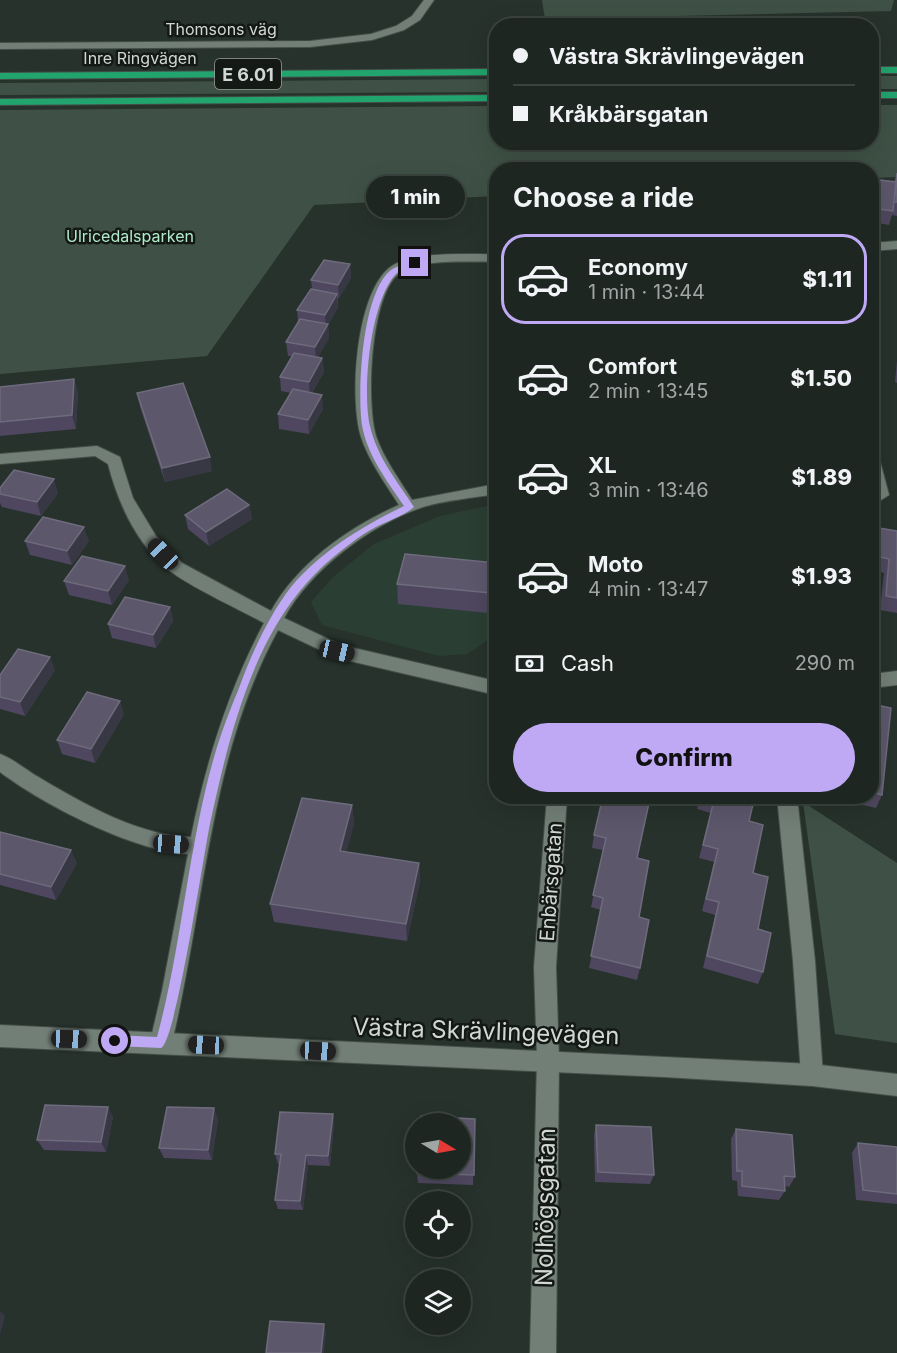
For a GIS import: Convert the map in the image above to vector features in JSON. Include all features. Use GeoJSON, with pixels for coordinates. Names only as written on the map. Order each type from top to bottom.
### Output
{"type":"FeatureCollection","features":[{"type":"Feature","properties":{"kind":"highway"},"geometry":{"type":"LineString","coordinates":[[879,70],[897,70]]}},
{"type":"Feature","properties":{"kind":"highway","name":"Inre Ringvägen"},"geometry":{"type":"LineString","coordinates":[[0,76],[489,72]]}},
{"type":"Feature","properties":{"kind":"highway"},"geometry":{"type":"LineString","coordinates":[[879,95],[897,95]]}},
{"type":"Feature","properties":{"kind":"highway","name":"E 6.01"},"geometry":{"type":"LineString","coordinates":[[0,102],[489,98]]}},
{"type":"Feature","properties":{"kind":"street","name":"Thomsons väg"},"geometry":{"type":"LineString","coordinates":[[0,46],[320,43],[372,37],[400,28],[416,18],[429,0]]}},
{"type":"Feature","properties":{"kind":"street"},"geometry":{"type":"LineString","coordinates":[[879,246],[897,245]]}},
{"type":"Feature","properties":{"kind":"street"},"geometry":{"type":"LineString","coordinates":[[410,507],[380,464],[366,426],[364,358],[378,296],[393,272],[415,263],[489,258]]}},
{"type":"Feature","properties":{"kind":"street"},"geometry":{"type":"LineString","coordinates":[[0,459],[97,451],[115,461],[125,498],[150,540],[176,567],[274,621],[337,651],[489,686]]}},
{"type":"Feature","properties":{"kind":"street"},"geometry":{"type":"LineString","coordinates":[[161,1042],[174,992],[200,846],[222,748],[256,654],[274,621],[294,590],[327,558],[369,527],[410,507],[489,490]]}},
{"type":"Feature","properties":{"kind":"street"},"geometry":{"type":"LineString","coordinates":[[879,680],[897,678]]}},
{"type":"Feature","properties":{"kind":"street"},"geometry":{"type":"LineString","coordinates":[[0,762],[11,772],[57,796],[147,837],[171,844],[200,846]]}},
{"type":"Feature","properties":{"kind":"street","name":"Enbärsgatan"},"geometry":{"type":"LineString","coordinates":[[548,1060],[545,967],[556,804]]}},
{"type":"Feature","properties":{"kind":"street"},"geometry":{"type":"LineString","coordinates":[[788,804],[804,961],[812,1075]]}},
{"type":"Feature","properties":{"kind":"street","name":"Västra Skrävlingevägen"},"geometry":{"type":"LineString","coordinates":[[0,1036],[548,1060],[812,1075],[897,1085]]}},
{"type":"Feature","properties":{"kind":"street","name":"Nolhögsgatan"},"geometry":{"type":"LineString","coordinates":[[543,1353],[548,1060]]}},
{"type":"Feature","properties":{"kind":"shaded area"},"geometry":{"type":"Polygon","coordinates":[[[489,506],[489,641],[467,654],[439,656],[322,625],[311,602],[333,577],[374,544],[440,516],[489,506]]]}},
{"type":"Feature","properties":{"kind":"green space"},"geometry":{"type":"Polygon","coordinates":[[[542,0],[894,0],[891,11],[545,18],[542,0]]]}},
{"type":"Feature","properties":{"kind":"green space"},"geometry":{"type":"Polygon","coordinates":[[[879,76],[897,76],[897,89],[879,89],[879,76]]]}},
{"type":"Feature","properties":{"kind":"green space"},"geometry":{"type":"Polygon","coordinates":[[[489,79],[489,92],[0,95],[0,83],[489,79]]]}},
{"type":"Feature","properties":{"kind":"green space","name":"Ulricedalsparken"},"geometry":{"type":"Polygon","coordinates":[[[879,105],[897,105],[897,177],[879,178],[879,162],[489,162],[489,196],[314,205],[207,356],[0,374],[0,110],[489,106],[489,150],[879,150],[879,105]]]}},
{"type":"Feature","properties":{"kind":"green space"},"geometry":{"type":"Polygon","coordinates":[[[803,804],[897,863],[897,1043],[835,1034],[803,804]]]}},
{"type":"Feature","properties":{"kind":"building"},"geometry":{"type":"Polygon","coordinates":[[[897,173],[897,202],[894,202],[897,173]]]}},
{"type":"Feature","properties":{"kind":"building"},"geometry":{"type":"Polygon","coordinates":[[[879,180],[896,182],[893,211],[879,209],[879,180]]]}},
{"type":"Feature","properties":{"kind":"building"},"geometry":{"type":"Polygon","coordinates":[[[324,260],[350,264],[338,285],[311,280],[324,260]]]}},
{"type":"Feature","properties":{"kind":"building"},"geometry":{"type":"Polygon","coordinates":[[[311,289],[337,294],[325,315],[297,310],[311,289]]]}},
{"type":"Feature","properties":{"kind":"building"},"geometry":{"type":"Polygon","coordinates":[[[300,319],[328,324],[315,347],[286,342],[300,319]]]}},
{"type":"Feature","properties":{"kind":"building"},"geometry":{"type":"Polygon","coordinates":[[[294,353],[322,358],[309,382],[280,377],[294,353]]]}},
{"type":"Feature","properties":{"kind":"building"},"geometry":{"type":"Polygon","coordinates":[[[74,379],[72,415],[0,422],[0,387],[74,379]]]}},
{"type":"Feature","properties":{"kind":"building"},"geometry":{"type":"Polygon","coordinates":[[[183,383],[210,457],[162,468],[137,393],[183,383]]]}},
{"type":"Feature","properties":{"kind":"building"},"geometry":{"type":"Polygon","coordinates":[[[293,389],[322,395],[308,420],[278,414],[293,389]]]}},
{"type":"Feature","properties":{"kind":"building"},"geometry":{"type":"Polygon","coordinates":[[[14,470],[54,479],[37,502],[0,494],[0,488],[14,470]]]}},
{"type":"Feature","properties":{"kind":"building"},"geometry":{"type":"Polygon","coordinates":[[[227,489],[249,505],[206,532],[185,515],[227,489]]]}},
{"type":"Feature","properties":{"kind":"building"},"geometry":{"type":"Polygon","coordinates":[[[43,517],[84,527],[67,551],[25,541],[43,517]]]}},
{"type":"Feature","properties":{"kind":"building"},"geometry":{"type":"Polygon","coordinates":[[[879,528],[897,531],[897,598],[886,596],[889,559],[879,557],[879,528]]]}},
{"type":"Feature","properties":{"kind":"building"},"geometry":{"type":"Polygon","coordinates":[[[405,554],[489,562],[489,593],[397,584],[405,554]]]}},
{"type":"Feature","properties":{"kind":"building"},"geometry":{"type":"Polygon","coordinates":[[[82,556],[125,566],[108,591],[64,581],[82,556]]]}},
{"type":"Feature","properties":{"kind":"building"},"geometry":{"type":"Polygon","coordinates":[[[125,597],[170,607],[153,635],[108,624],[125,597]]]}},
{"type":"Feature","properties":{"kind":"building"},"geometry":{"type":"Polygon","coordinates":[[[18,649],[50,657],[20,702],[0,697],[0,675],[18,649]]]}},
{"type":"Feature","properties":{"kind":"building"},"geometry":{"type":"Polygon","coordinates":[[[87,692],[120,701],[91,749],[57,740],[87,692]]]}},
{"type":"Feature","properties":{"kind":"building"},"geometry":{"type":"Polygon","coordinates":[[[879,705],[891,708],[882,795],[879,794],[879,705]]]}},
{"type":"Feature","properties":{"kind":"building"},"geometry":{"type":"Polygon","coordinates":[[[302,798],[352,805],[340,851],[419,863],[406,924],[270,904],[302,798]]]}},
{"type":"Feature","properties":{"kind":"building"},"geometry":{"type":"Polygon","coordinates":[[[601,804],[649,804],[637,858],[649,861],[639,917],[649,920],[640,968],[591,956],[603,898],[593,895],[606,838],[594,835],[601,804]]]}},
{"type":"Feature","properties":{"kind":"building"},"geometry":{"type":"Polygon","coordinates":[[[713,804],[753,804],[749,821],[763,825],[753,873],[768,877],[758,929],[771,933],[763,972],[707,956],[719,902],[706,899],[718,849],[703,845],[713,804]]]}},
{"type":"Feature","properties":{"kind":"building"},"geometry":{"type":"Polygon","coordinates":[[[0,832],[71,850],[51,887],[0,874],[0,832]]]}},
{"type":"Feature","properties":{"kind":"building"},"geometry":{"type":"Polygon","coordinates":[[[45,1105],[108,1107],[101,1142],[37,1140],[45,1105]]]}},
{"type":"Feature","properties":{"kind":"building"},"geometry":{"type":"Polygon","coordinates":[[[167,1107],[214,1108],[208,1150],[159,1148],[167,1107]]]}},
{"type":"Feature","properties":{"kind":"building"},"geometry":{"type":"Polygon","coordinates":[[[280,1112],[333,1114],[328,1156],[306,1155],[300,1201],[275,1200],[281,1154],[275,1154],[280,1112]]]}},
{"type":"Feature","properties":{"kind":"building"},"geometry":{"type":"Polygon","coordinates":[[[471,1119],[475,1119],[474,1175],[471,1175],[471,1119]]]}},
{"type":"Feature","properties":{"kind":"building"},"geometry":{"type":"Polygon","coordinates":[[[596,1125],[651,1127],[654,1175],[598,1172],[596,1125]]]}},
{"type":"Feature","properties":{"kind":"building"},"geometry":{"type":"Polygon","coordinates":[[[736,1129],[792,1135],[795,1177],[784,1176],[785,1191],[742,1186],[742,1171],[737,1171],[736,1129]]]}},
{"type":"Feature","properties":{"kind":"building"},"geometry":{"type":"Polygon","coordinates":[[[858,1143],[897,1147],[897,1194],[863,1190],[858,1143]]]}},
{"type":"Feature","properties":{"kind":"building"},"geometry":{"type":"Polygon","coordinates":[[[270,1321],[324,1324],[321,1353],[266,1353],[270,1321]]]}},
{"type":"Feature","properties":{"kind":"route"},"geometry":{"type":"LineString","coordinates":[[115,1041],[161,1042],[172,1002],[200,846],[222,748],[237,700],[256,654],[274,621],[294,590],[327,558],[369,527],[410,507],[380,464],[366,426],[364,358],[378,296],[393,272],[415,263]]}}]}
